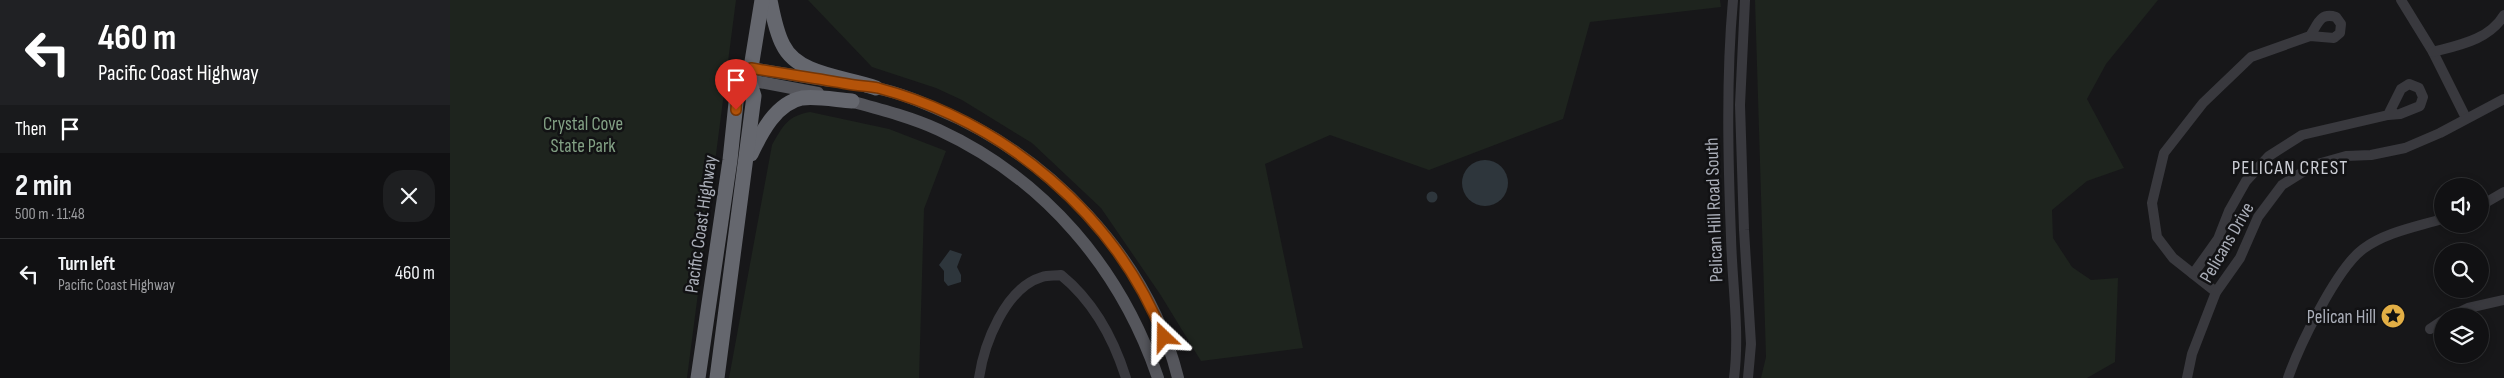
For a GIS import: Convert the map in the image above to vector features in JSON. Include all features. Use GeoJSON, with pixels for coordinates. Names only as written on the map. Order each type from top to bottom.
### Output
{"type":"FeatureCollection","features":[{"type":"Feature","properties":{"kind":"highway","name":"Pacific Coast Highway"},"geometry":{"type":"LineString","coordinates":[[716,378],[754,96],[750,74],[762,0]]}},
{"type":"Feature","properties":{"kind":"highway"},"geometry":{"type":"LineString","coordinates":[[770,0],[780,39],[792,59],[816,70],[876,88]]}},
{"type":"Feature","properties":{"kind":"highway","name":"Pacific Coast Highway"},"geometry":{"type":"LineString","coordinates":[[698,378],[730,160],[737,93],[750,74]]}},
{"type":"Feature","properties":{"kind":"highway"},"geometry":{"type":"LineString","coordinates":[[745,164],[766,126],[788,104],[802,98],[852,101]]}},
{"type":"Feature","properties":{"kind":"main road"},"geometry":{"type":"LineString","coordinates":[[750,74],[876,88],[918,101],[979,129],[1025,159],[1069,195],[1103,233],[1135,279],[1157,321],[1178,378]]}},
{"type":"Feature","properties":{"kind":"main road"},"geometry":{"type":"LineString","coordinates":[[750,74],[906,116],[940,130],[976,150],[1035,190],[1066,220],[1105,269],[1139,328],[1158,378]]}},
{"type":"Feature","properties":{"kind":"street","name":"Pelican Hill Road South"},"geometry":{"type":"LineString","coordinates":[[1733,0],[1728,109],[1730,236],[1737,357],[1734,378]]}},
{"type":"Feature","properties":{"kind":"street","name":"Pelican Hill Road South"},"geometry":{"type":"LineString","coordinates":[[1745,0],[1741,134],[1744,230],[1751,344],[1748,378]]}},
{"type":"Feature","properties":{"kind":"street"},"geometry":{"type":"LineString","coordinates":[[2401,0],[2433,52],[2466,118]]}},
{"type":"Feature","properties":{"kind":"street"},"geometry":{"type":"LineString","coordinates":[[2433,52],[2471,41],[2488,33],[2504,15]]}},
{"type":"Feature","properties":{"kind":"street"},"geometry":{"type":"LineString","coordinates":[[2216,292],[2173,258],[2156,238],[2152,203],[2164,153],[2203,103],[2250,57],[2310,36]]}},
{"type":"Feature","properties":{"kind":"street"},"geometry":{"type":"LineString","coordinates":[[1731,41],[1743,42]]}},
{"type":"Feature","properties":{"kind":"street","name":"Pelicans Drive"},"geometry":{"type":"LineString","coordinates":[[2187,378],[2192,354],[2216,292],[2240,258],[2258,217],[2282,185],[2314,165],[2346,156],[2371,155],[2405,148],[2440,133],[2504,99]]}},
{"type":"Feature","properties":{"kind":"street"},"geometry":{"type":"LineString","coordinates":[[2193,274],[2218,239],[2229,211],[2246,181],[2269,156],[2302,136],[2388,115]]}},
{"type":"Feature","properties":{"kind":"street"},"geometry":{"type":"LineString","coordinates":[[2489,201],[2504,192]]}},
{"type":"Feature","properties":{"kind":"street"},"geometry":{"type":"LineString","coordinates":[[2288,378],[2323,304],[2339,276],[2351,260],[2363,249],[2392,234],[2434,221]]}},
{"type":"Feature","properties":{"kind":"street"},"geometry":{"type":"LineString","coordinates":[[979,378],[982,354],[1006,307],[1024,287],[1042,277],[1061,276],[1077,288],[1117,349],[1126,378]]}},
{"type":"Feature","properties":{"kind":"street"},"geometry":{"type":"LineString","coordinates":[[2468,308],[2504,300]]}},
{"type":"Feature","properties":{"kind":"street"},"geometry":{"type":"LineString","coordinates":[[2430,329],[2434,326]]}},
{"type":"Feature","properties":{"kind":"green space","name":"Crystal Cove State Park"},"geometry":{"type":"Polygon","coordinates":[[[450,0],[736,0],[687,378],[450,378],[450,0]]]}},
{"type":"Feature","properties":{"kind":"green space"},"geometry":{"type":"Polygon","coordinates":[[[808,0],[1720,0],[1721,7],[1590,22],[1563,119],[1429,170],[1330,135],[1265,164],[1303,348],[1201,361],[1160,294],[1101,208],[1032,143],[962,100],[936,88],[872,67],[808,0]]]}},
{"type":"Feature","properties":{"kind":"green space"},"geometry":{"type":"Polygon","coordinates":[[[1755,0],[2158,0],[2106,64],[2087,99],[2124,168],[2087,181],[2052,210],[2053,238],[2072,267],[2091,280],[2118,278],[2115,362],[2087,378],[1761,378],[1766,357],[1755,0]]]}},
{"type":"Feature","properties":{"kind":"green space"},"geometry":{"type":"Polygon","coordinates":[[[810,112],[889,129],[946,151],[924,209],[919,378],[729,378],[772,145],[786,123],[796,116],[810,112]]]}},
{"type":"Feature","properties":{"kind":"shaded area"},"geometry":{"type":"Polygon","coordinates":[[[1480,160],[1490,160],[1502,166],[1507,174],[1507,192],[1502,200],[1494,205],[1480,206],[1472,203],[1465,196],[1462,188],[1462,178],[1465,170],[1472,163],[1480,160]]]}},
{"type":"Feature","properties":{"kind":"shaded area"},"geometry":{"type":"Polygon","coordinates":[[[1432,191],[1438,197],[1432,203],[1426,197],[1432,191]]]}},
{"type":"Feature","properties":{"kind":"shaded area"},"geometry":{"type":"Polygon","coordinates":[[[950,250],[962,254],[957,267],[961,275],[961,282],[948,286],[944,281],[944,271],[939,265],[950,250]]]}},
{"type":"Feature","properties":{"kind":"place","name":"Pelican Hill"},"geometry":{"type":"Point","coordinates":[2393,316]}},
{"type":"Feature","properties":{"kind":"district","name":"PELICAN CREST"},"geometry":{"type":"Point","coordinates":[2290,167]}},
{"type":"Feature","properties":{"kind":"route"},"geometry":{"type":"LineString","coordinates":[[736,110],[737,93],[749,80],[751,68],[876,88],[918,101],[979,129],[1047,176],[1085,212],[1121,257],[1135,279],[1164,337]]}}]}
